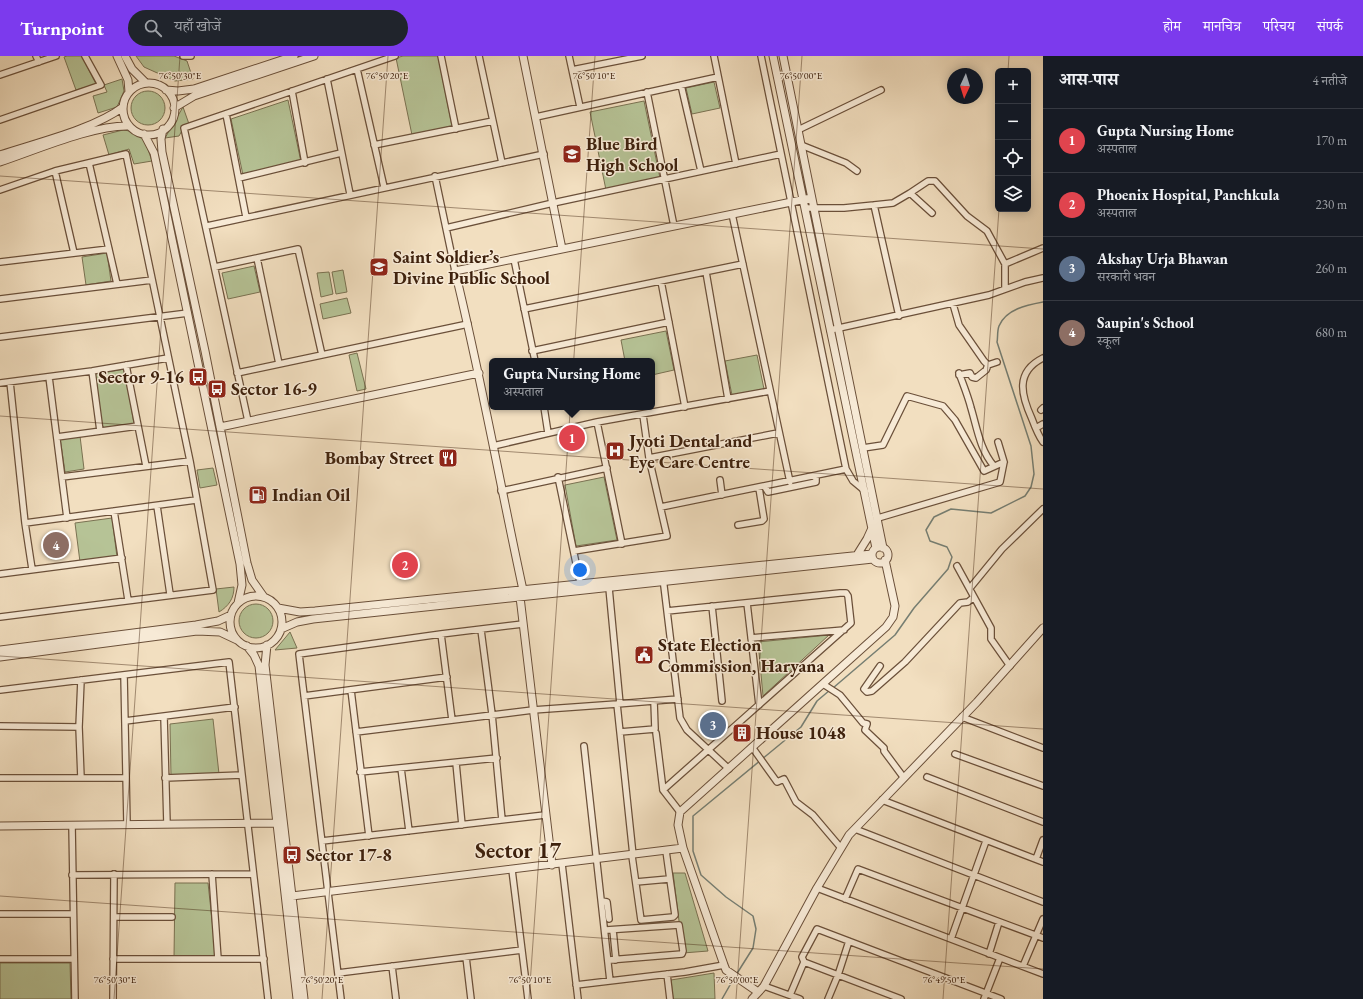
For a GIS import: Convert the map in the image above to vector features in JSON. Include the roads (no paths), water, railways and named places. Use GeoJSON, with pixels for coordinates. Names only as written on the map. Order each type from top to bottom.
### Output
{"type":"FeatureCollection","features":[{"type":"Feature","properties":{"kind":"street"},"geometry":{"type":"LineString","coordinates":[[36,56],[39,62]]}},
{"type":"Feature","properties":{"kind":"street"},"geometry":{"type":"LineString","coordinates":[[0,75],[56,56]]}},
{"type":"Feature","properties":{"kind":"street"},"geometry":{"type":"LineString","coordinates":[[0,120],[101,85],[85,56]]}},
{"type":"Feature","properties":{"kind":"street"},"geometry":{"type":"LineString","coordinates":[[117,56],[128,80],[129,92],[123,107],[124,116],[129,126],[137,132],[144,134],[153,134],[164,129]]}},
{"type":"Feature","properties":{"kind":"street"},"geometry":{"type":"LineString","coordinates":[[125,56],[132,69],[146,83]]}},
{"type":"Feature","properties":{"kind":"street"},"geometry":{"type":"LineString","coordinates":[[183,56],[191,56]]}},
{"type":"Feature","properties":{"kind":"street"},"geometry":{"type":"LineString","coordinates":[[166,90],[178,91],[194,89],[294,56]]}},
{"type":"Feature","properties":{"kind":"street"},"geometry":{"type":"LineString","coordinates":[[174,108],[194,96],[314,56]]}},
{"type":"Feature","properties":{"kind":"street"},"geometry":{"type":"LineString","coordinates":[[248,421],[207,226],[184,128],[395,56]]}},
{"type":"Feature","properties":{"kind":"street"},"geometry":{"type":"LineString","coordinates":[[441,56],[456,129]]}},
{"type":"Feature","properties":{"kind":"street"},"geometry":{"type":"LineString","coordinates":[[479,56],[502,163]]}},
{"type":"Feature","properties":{"kind":"street"},"geometry":{"type":"LineString","coordinates":[[523,56],[554,203],[562,249]]}},
{"type":"Feature","properties":{"kind":"street"},"geometry":{"type":"LineString","coordinates":[[569,56],[580,107]]}},
{"type":"Feature","properties":{"kind":"street"},"geometry":{"type":"LineString","coordinates":[[572,70],[642,56]]}},
{"type":"Feature","properties":{"kind":"street"},"geometry":{"type":"LineString","coordinates":[[714,56],[736,164]]}},
{"type":"Feature","properties":{"kind":"street"},"geometry":{"type":"LineString","coordinates":[[760,56],[792,202],[846,470],[853,481],[865,491]]}},
{"type":"Feature","properties":{"kind":"street"},"geometry":{"type":"LineString","coordinates":[[773,56],[803,200],[863,448],[878,518],[876,552]]}},
{"type":"Feature","properties":{"kind":"street"},"geometry":{"type":"LineString","coordinates":[[783,56],[813,207],[834,329],[876,552],[879,562],[885,560]]}},
{"type":"Feature","properties":{"kind":"street"},"geometry":{"type":"LineString","coordinates":[[358,69],[384,187]]}},
{"type":"Feature","properties":{"kind":"street"},"geometry":{"type":"LineString","coordinates":[[536,116],[718,77]]}},
{"type":"Feature","properties":{"kind":"street"},"geometry":{"type":"LineString","coordinates":[[326,79],[350,194]]}},
{"type":"Feature","properties":{"kind":"street"},"geometry":{"type":"LineString","coordinates":[[129,92],[138,85],[146,83],[157,84],[166,90],[173,100],[174,108],[172,120],[164,129],[161,138],[162,152],[247,563],[252,580],[264,597]]}},
{"type":"Feature","properties":{"kind":"street"},"geometry":{"type":"LineString","coordinates":[[681,85],[701,170]]}},
{"type":"Feature","properties":{"kind":"street"},"geometry":{"type":"LineString","coordinates":[[798,130],[882,90]]}},
{"type":"Feature","properties":{"kind":"street"},"geometry":{"type":"LineString","coordinates":[[292,91],[305,163]]}},
{"type":"Feature","properties":{"kind":"street"},"geometry":{"type":"LineString","coordinates":[[647,92],[674,226]]}},
{"type":"Feature","properties":{"kind":"street"},"geometry":{"type":"LineString","coordinates":[[0,155],[94,123],[112,115],[123,107]]}},
{"type":"Feature","properties":{"kind":"street"},"geometry":{"type":"LineString","coordinates":[[226,114],[246,217]]}},
{"type":"Feature","properties":{"kind":"street"},"geometry":{"type":"LineString","coordinates":[[374,145],[492,121]]}},
{"type":"Feature","properties":{"kind":"street"},"geometry":{"type":"LineString","coordinates":[[0,162],[94,131],[116,125],[129,126]]}},
{"type":"Feature","properties":{"kind":"street"},"geometry":{"type":"LineString","coordinates":[[0,650],[218,621],[231,614],[238,603],[242,585],[240,564],[154,153],[144,134]]}},
{"type":"Feature","properties":{"kind":"street"},"geometry":{"type":"LineString","coordinates":[[800,145],[846,163],[857,171]]}},
{"type":"Feature","properties":{"kind":"street"},"geometry":{"type":"LineString","coordinates":[[239,178],[341,153]]}},
{"type":"Feature","properties":{"kind":"street"},"geometry":{"type":"LineString","coordinates":[[0,190],[55,171],[126,154],[190,461],[213,590],[170,594],[0,617]]}},
{"type":"Feature","properties":{"kind":"street"},"geometry":{"type":"LineString","coordinates":[[207,226],[350,194],[544,154]]}},
{"type":"Feature","properties":{"kind":"street"},"geometry":{"type":"LineString","coordinates":[[446,228],[664,178],[781,154]]}},
{"type":"Feature","properties":{"kind":"street"},"geometry":{"type":"LineString","coordinates":[[89,163],[117,284]]}},
{"type":"Feature","properties":{"kind":"street"},"geometry":{"type":"LineString","coordinates":[[55,171],[74,254]]}},
{"type":"Feature","properties":{"kind":"street"},"geometry":{"type":"LineString","coordinates":[[435,176],[479,373],[521,594],[523,624],[552,865]]}},
{"type":"Feature","properties":{"kind":"street"},"geometry":{"type":"LineString","coordinates":[[805,208],[844,208],[894,203],[928,181],[935,181],[967,216],[987,231],[1005,264],[1005,289]]}},
{"type":"Feature","properties":{"kind":"street"},"geometry":{"type":"LineString","coordinates":[[910,193],[932,213]]}},
{"type":"Feature","properties":{"kind":"street"},"geometry":{"type":"LineString","coordinates":[[455,271],[811,198]]}},
{"type":"Feature","properties":{"kind":"street"},"geometry":{"type":"LineString","coordinates":[[874,205],[899,316]]}},
{"type":"Feature","properties":{"kind":"street"},"geometry":{"type":"LineString","coordinates":[[732,214],[778,433],[790,482]]}},
{"type":"Feature","properties":{"kind":"street"},"geometry":{"type":"LineString","coordinates":[[1005,264],[1043,248]]}},
{"type":"Feature","properties":{"kind":"street"},"geometry":{"type":"LineString","coordinates":[[0,262],[109,249]]}},
{"type":"Feature","properties":{"kind":"street"},"geometry":{"type":"LineString","coordinates":[[215,267],[298,249],[322,355]]}},
{"type":"Feature","properties":{"kind":"street"},"geometry":{"type":"LineString","coordinates":[[257,258],[280,364]]}},
{"type":"Feature","properties":{"kind":"street"},"geometry":{"type":"LineString","coordinates":[[514,259],[533,358]]}},
{"type":"Feature","properties":{"kind":"street"},"geometry":{"type":"LineString","coordinates":[[524,309],[743,264]]}},
{"type":"Feature","properties":{"kind":"street"},"geometry":{"type":"LineString","coordinates":[[706,272],[728,399]]}},
{"type":"Feature","properties":{"kind":"street"},"geometry":{"type":"LineString","coordinates":[[834,329],[953,304],[989,295],[1025,282],[1043,278]]}},
{"type":"Feature","properties":{"kind":"street"},"geometry":{"type":"LineString","coordinates":[[0,299],[152,280]]}},
{"type":"Feature","properties":{"kind":"street"},"geometry":{"type":"LineString","coordinates":[[661,281],[685,407]]}},
{"type":"Feature","properties":{"kind":"street"},"geometry":{"type":"LineString","coordinates":[[953,304],[959,325],[988,365]]}},
{"type":"Feature","properties":{"kind":"street"},"geometry":{"type":"LineString","coordinates":[[0,337],[188,313]]}},
{"type":"Feature","properties":{"kind":"street"},"geometry":{"type":"LineString","coordinates":[[532,351],[669,322]]}},
{"type":"Feature","properties":{"kind":"street"},"geometry":{"type":"LineString","coordinates":[[237,373],[468,324]]}},
{"type":"Feature","properties":{"kind":"street"},"geometry":{"type":"LineString","coordinates":[[0,383],[126,366],[168,358]]}},
{"type":"Feature","properties":{"kind":"street"},"geometry":{"type":"LineString","coordinates":[[1043,358],[1034,363],[1024,376],[1023,382],[1024,402],[1043,442]]}},
{"type":"Feature","properties":{"kind":"street"},"geometry":{"type":"LineString","coordinates":[[994,466],[987,458],[982,446],[959,374],[970,373],[972,377],[976,378],[986,370],[988,365],[997,362]]}},
{"type":"Feature","properties":{"kind":"street"},"geometry":{"type":"LineString","coordinates":[[126,366],[146,466]]}},
{"type":"Feature","properties":{"kind":"street"},"geometry":{"type":"LineString","coordinates":[[92,371],[100,431]]}},
{"type":"Feature","properties":{"kind":"street"},"geometry":{"type":"LineString","coordinates":[[220,427],[479,373]]}},
{"type":"Feature","properties":{"kind":"street"},"geometry":{"type":"LineString","coordinates":[[49,377],[66,518]]}},
{"type":"Feature","properties":{"kind":"street"},"geometry":{"type":"LineString","coordinates":[[10,382],[25,523],[32,570]]}},
{"type":"Feature","properties":{"kind":"street"},"geometry":{"type":"LineString","coordinates":[[493,446],[597,422],[643,415],[770,391]]}},
{"type":"Feature","properties":{"kind":"street"},"geometry":{"type":"LineString","coordinates":[[863,448],[883,445],[907,396],[943,406],[955,420],[984,470],[1004,462]]}},
{"type":"Feature","properties":{"kind":"street"},"geometry":{"type":"LineString","coordinates":[[544,410],[548,433]]}},
{"type":"Feature","properties":{"kind":"street"},"geometry":{"type":"LineString","coordinates":[[574,551],[667,536],[649,458],[643,415]]}},
{"type":"Feature","properties":{"kind":"street"},"geometry":{"type":"LineString","coordinates":[[597,422],[622,544]]}},
{"type":"Feature","properties":{"kind":"street"},"geometry":{"type":"LineString","coordinates":[[1036,428],[1043,424]]}},
{"type":"Feature","properties":{"kind":"street"},"geometry":{"type":"LineString","coordinates":[[57,437],[138,426]]}},
{"type":"Feature","properties":{"kind":"street"},"geometry":{"type":"LineString","coordinates":[[649,458],[778,433]]}},
{"type":"Feature","properties":{"kind":"street"},"geometry":{"type":"LineString","coordinates":[[878,518],[1000,482],[1004,462],[998,442]]}},
{"type":"Feature","properties":{"kind":"street"},"geometry":{"type":"LineString","coordinates":[[62,477],[190,461]]}},
{"type":"Feature","properties":{"kind":"street"},"geometry":{"type":"LineString","coordinates":[[501,490],[607,468]]}},
{"type":"Feature","properties":{"kind":"street"},"geometry":{"type":"LineString","coordinates":[[661,507],[846,470]]}},
{"type":"Feature","properties":{"kind":"street"},"geometry":{"type":"LineString","coordinates":[[762,488],[768,492],[816,482],[816,476]]}},
{"type":"Feature","properties":{"kind":"street"},"geometry":{"type":"LineString","coordinates":[[558,477],[581,587]]}},
{"type":"Feature","properties":{"kind":"street"},"geometry":{"type":"LineString","coordinates":[[720,480],[722,495]]}},
{"type":"Feature","properties":{"kind":"street"},"geometry":{"type":"LineString","coordinates":[[738,525],[762,521],[764,519],[762,488]]}},
{"type":"Feature","properties":{"kind":"street"},"geometry":{"type":"LineString","coordinates":[[25,523],[196,500]]}},
{"type":"Feature","properties":{"kind":"street"},"geometry":{"type":"LineString","coordinates":[[157,506],[170,594]]}},
{"type":"Feature","properties":{"kind":"street"},"geometry":{"type":"LineString","coordinates":[[970,588],[1002,549],[1043,508]]}},
{"type":"Feature","properties":{"kind":"street"},"geometry":{"type":"LineString","coordinates":[[114,511],[128,600]]}},
{"type":"Feature","properties":{"kind":"street"},"geometry":{"type":"LineString","coordinates":[[857,555],[867,539],[872,526]]}},
{"type":"Feature","properties":{"kind":"street"},"geometry":{"type":"LineString","coordinates":[[281,629],[297,622],[313,619],[581,587],[663,579],[876,552]]}},
{"type":"Feature","properties":{"kind":"street"},"geometry":{"type":"LineString","coordinates":[[581,587],[609,588],[663,579],[876,552],[887,552],[885,560],[895,606],[893,617],[886,627],[680,812],[678,824],[683,848],[724,965],[730,972],[744,982],[756,995]]}},
{"type":"Feature","properties":{"kind":"street"},"geometry":{"type":"LineString","coordinates":[[0,574],[122,558]]}},
{"type":"Feature","properties":{"kind":"street"},"geometry":{"type":"LineString","coordinates":[[957,566],[991,628],[990,640],[1010,666]]}},
{"type":"Feature","properties":{"kind":"street"},"geometry":{"type":"LineString","coordinates":[[663,579],[680,718],[687,730],[729,768]]}},
{"type":"Feature","properties":{"kind":"street"},"geometry":{"type":"LineString","coordinates":[[609,588],[620,732],[636,882],[642,920],[674,916],[666,851]]}},
{"type":"Feature","properties":{"kind":"street"},"geometry":{"type":"LineString","coordinates":[[663,790],[851,623],[848,596],[846,593],[667,611]]}},
{"type":"Feature","properties":{"kind":"street"},"geometry":{"type":"LineString","coordinates":[[278,608],[300,612],[521,594]]}},
{"type":"Feature","properties":{"kind":"street"},"geometry":{"type":"LineString","coordinates":[[0,657],[196,632],[220,632],[247,646],[256,648],[267,645],[275,639],[281,629],[281,618],[278,608],[271,601],[264,597],[253,596],[238,603]]}},
{"type":"Feature","properties":{"kind":"street"},"geometry":{"type":"LineString","coordinates":[[880,666],[864,689],[867,692],[872,691],[905,662],[960,603],[968,602],[974,597]]}},
{"type":"Feature","properties":{"kind":"street"},"geometry":{"type":"LineString","coordinates":[[747,602],[759,705]]}},
{"type":"Feature","properties":{"kind":"street"},"geometry":{"type":"LineString","coordinates":[[712,606],[722,701]]}},
{"type":"Feature","properties":{"kind":"street"},"geometry":{"type":"LineString","coordinates":[[231,614],[231,630],[237,640]]}},
{"type":"Feature","properties":{"kind":"street"},"geometry":{"type":"LineString","coordinates":[[341,999],[298,654],[523,624]]}},
{"type":"Feature","properties":{"kind":"street"},"geometry":{"type":"LineString","coordinates":[[752,999],[764,986],[817,888],[854,829],[1010,666],[1043,628]]}},
{"type":"Feature","properties":{"kind":"street"},"geometry":{"type":"LineString","coordinates":[[481,630],[497,758],[502,820]]}},
{"type":"Feature","properties":{"kind":"street"},"geometry":{"type":"LineString","coordinates":[[751,638],[844,630]]}},
{"type":"Feature","properties":{"kind":"street"},"geometry":{"type":"LineString","coordinates":[[441,634],[452,720]]}},
{"type":"Feature","properties":{"kind":"street"},"geometry":{"type":"LineString","coordinates":[[267,645],[265,665],[304,999]]}},
{"type":"Feature","properties":{"kind":"street"},"geometry":{"type":"LineString","coordinates":[[247,646],[254,655],[258,666],[297,999]]}},
{"type":"Feature","properties":{"kind":"street"},"geometry":{"type":"LineString","coordinates":[[0,690],[229,662],[268,999]]}},
{"type":"Feature","properties":{"kind":"street"},"geometry":{"type":"LineString","coordinates":[[124,675],[128,824]]}},
{"type":"Feature","properties":{"kind":"street"},"geometry":{"type":"LineString","coordinates":[[304,696],[447,677]]}},
{"type":"Feature","properties":{"kind":"street"},"geometry":{"type":"LineString","coordinates":[[81,680],[79,727],[81,778]]}},
{"type":"Feature","properties":{"kind":"street"},"geometry":{"type":"LineString","coordinates":[[823,684],[840,695],[863,723],[867,724],[865,730],[884,748],[884,751],[904,778]]}},
{"type":"Feature","properties":{"kind":"street"},"geometry":{"type":"LineString","coordinates":[[351,690],[369,836]]}},
{"type":"Feature","properties":{"kind":"street"},"geometry":{"type":"LineString","coordinates":[[356,732],[492,714],[678,698]]}},
{"type":"Feature","properties":{"kind":"street"},"geometry":{"type":"LineString","coordinates":[[620,732],[655,729],[654,701]]}},
{"type":"Feature","properties":{"kind":"street"},"geometry":{"type":"LineString","coordinates":[[125,721],[235,707]]}},
{"type":"Feature","properties":{"kind":"street"},"geometry":{"type":"LineString","coordinates":[[164,717],[167,824]]}},
{"type":"Feature","properties":{"kind":"street"},"geometry":{"type":"LineString","coordinates":[[962,717],[1043,748]]}},
{"type":"Feature","properties":{"kind":"street"},"geometry":{"type":"LineString","coordinates":[[0,726],[79,727]]}},
{"type":"Feature","properties":{"kind":"street"},"geometry":{"type":"LineString","coordinates":[[656,733],[663,790],[680,812]]}},
{"type":"Feature","properties":{"kind":"street"},"geometry":{"type":"LineString","coordinates":[[584,746],[596,860],[606,930],[610,981]]}},
{"type":"Feature","properties":{"kind":"street"},"geometry":{"type":"LineString","coordinates":[[752,747],[778,782],[784,779],[796,802],[813,815],[841,848]]}},
{"type":"Feature","properties":{"kind":"street"},"geometry":{"type":"LineString","coordinates":[[955,754],[1043,786]]}},
{"type":"Feature","properties":{"kind":"street"},"geometry":{"type":"LineString","coordinates":[[360,772],[497,758]]}},
{"type":"Feature","properties":{"kind":"street"},"geometry":{"type":"LineString","coordinates":[[456,762],[462,825]]}},
{"type":"Feature","properties":{"kind":"street"},"geometry":{"type":"LineString","coordinates":[[401,768],[409,831]]}},
{"type":"Feature","properties":{"kind":"street"},"geometry":{"type":"LineString","coordinates":[[165,778],[242,775]]}},
{"type":"Feature","properties":{"kind":"street"},"geometry":{"type":"LineString","coordinates":[[927,777],[1043,822]]}},
{"type":"Feature","properties":{"kind":"street"},"geometry":{"type":"LineString","coordinates":[[0,778],[126,778]]}},
{"type":"Feature","properties":{"kind":"street"},"geometry":{"type":"LineString","coordinates":[[882,800],[1043,862]]}},
{"type":"Feature","properties":{"kind":"street"},"geometry":{"type":"LineString","coordinates":[[322,841],[545,815]]}},
{"type":"Feature","properties":{"kind":"street"},"geometry":{"type":"LineString","coordinates":[[0,826],[277,823]]}},
{"type":"Feature","properties":{"kind":"street"},"geometry":{"type":"LineString","coordinates":[[72,825],[75,999]]}},
{"type":"Feature","properties":{"kind":"street"},"geometry":{"type":"LineString","coordinates":[[854,829],[1043,902]]}},
{"type":"Feature","properties":{"kind":"street"},"geometry":{"type":"LineString","coordinates":[[1036,859],[1043,840]]}},
{"type":"Feature","properties":{"kind":"street"},"geometry":{"type":"LineString","coordinates":[[951,939],[986,841]]}},
{"type":"Feature","properties":{"kind":"street"},"geometry":{"type":"LineString","coordinates":[[292,896],[596,860],[683,848]]}},
{"type":"Feature","properties":{"kind":"street"},"geometry":{"type":"LineString","coordinates":[[562,864],[578,999]]}},
{"type":"Feature","properties":{"kind":"street"},"geometry":{"type":"LineString","coordinates":[[845,899],[858,869],[1043,938]]}},
{"type":"Feature","properties":{"kind":"street"},"geometry":{"type":"LineString","coordinates":[[512,870],[528,999]]}},
{"type":"Feature","properties":{"kind":"street"},"geometry":{"type":"LineString","coordinates":[[113,999],[115,917],[114,874]]}},
{"type":"Feature","properties":{"kind":"street"},"geometry":{"type":"LineString","coordinates":[[212,874],[218,959]]}},
{"type":"Feature","properties":{"kind":"street"},"geometry":{"type":"LineString","coordinates":[[72,875],[253,874]]}},
{"type":"Feature","properties":{"kind":"street"},"geometry":{"type":"LineString","coordinates":[[636,882],[669,879]]}},
{"type":"Feature","properties":{"kind":"street"},"geometry":{"type":"LineString","coordinates":[[817,888],[1043,974]]}},
{"type":"Feature","properties":{"kind":"street"},"geometry":{"type":"LineString","coordinates":[[602,901],[607,902],[609,920]]}},
{"type":"Feature","properties":{"kind":"street"},"geometry":{"type":"LineString","coordinates":[[0,914],[73,914]]}},
{"type":"Feature","properties":{"kind":"street"},"geometry":{"type":"LineString","coordinates":[[115,917],[172,917]]}},
{"type":"Feature","properties":{"kind":"street"},"geometry":{"type":"LineString","coordinates":[[1023,966],[1043,919]]}},
{"type":"Feature","properties":{"kind":"street"},"geometry":{"type":"LineString","coordinates":[[989,954],[999,922]]}},
{"type":"Feature","properties":{"kind":"street"},"geometry":{"type":"LineString","coordinates":[[606,930],[678,925],[683,950],[682,954],[609,960]]}},
{"type":"Feature","properties":{"kind":"street"},"geometry":{"type":"LineString","coordinates":[[790,995],[804,962],[802,957],[817,929],[985,996],[1001,999]]}},
{"type":"Feature","properties":{"kind":"street"},"geometry":{"type":"LineString","coordinates":[[613,930],[616,960]]}},
{"type":"Feature","properties":{"kind":"street"},"geometry":{"type":"LineString","coordinates":[[828,999],[838,975],[849,941]]}},
{"type":"Feature","properties":{"kind":"street"},"geometry":{"type":"LineString","coordinates":[[338,973],[522,950]]}},
{"type":"Feature","properties":{"kind":"street"},"geometry":{"type":"LineString","coordinates":[[466,957],[471,999]]}},
{"type":"Feature","properties":{"kind":"street"},"geometry":{"type":"LineString","coordinates":[[985,996],[1000,958]]}},
{"type":"Feature","properties":{"kind":"street"},"geometry":{"type":"LineString","coordinates":[[0,959],[74,959]]}},
{"type":"Feature","properties":{"kind":"street"},"geometry":{"type":"LineString","coordinates":[[113,959],[264,959]]}},
{"type":"Feature","properties":{"kind":"street"},"geometry":{"type":"LineString","coordinates":[[804,962],[902,999]]}},
{"type":"Feature","properties":{"kind":"street"},"geometry":{"type":"LineString","coordinates":[[576,985],[667,974],[724,965]]}},
{"type":"Feature","properties":{"kind":"street"},"geometry":{"type":"LineString","coordinates":[[392,966],[396,999]]}},
{"type":"Feature","properties":{"kind":"street"},"geometry":{"type":"LineString","coordinates":[[667,974],[670,999]]}},
{"type":"Feature","properties":{"kind":"street"},"geometry":{"type":"LineString","coordinates":[[764,986],[800,999]]}},
{"type":"Feature","properties":{"kind":"waterway"},"geometry":{"type":"LineString","coordinates":[[833,688],[895,635],[914,608],[948,569],[952,557],[947,547],[930,541],[926,530],[934,517],[951,509],[991,513],[1025,496],[1031,487],[1034,474],[1031,446],[997,342],[998,330],[1002,320],[1018,309],[1043,302]]}},
{"type":"Feature","properties":{"kind":"waterway"},"geometry":{"type":"LineString","coordinates":[[736,975],[753,948],[756,929],[753,916],[726,897],[701,875],[693,851],[693,816],[801,727],[817,701],[830,690]]}},
{"type":"Feature","properties":{"kind":"waterway"},"geometry":{"type":"LineString","coordinates":[[722,999],[734,978]]}},
{"type":"Feature","properties":{"kind":"place","name":"Blue Bird High School"},"geometry":{"type":"Point","coordinates":[572,154]}},
{"type":"Feature","properties":{"kind":"place","name":"Saint Soldier’s Divine Public School"},"geometry":{"type":"Point","coordinates":[379,267]}},
{"type":"Feature","properties":{"kind":"place","name":"Sector 9-16"},"geometry":{"type":"Point","coordinates":[198,377]}},
{"type":"Feature","properties":{"kind":"place","name":"Sector 16-9"},"geometry":{"type":"Point","coordinates":[217,389]}},
{"type":"Feature","properties":{"kind":"place","name":"Gupta Nursing Home"},"geometry":{"type":"Point","coordinates":[572,438]}},
{"type":"Feature","properties":{"kind":"place","name":"Jyoti Dental and Eye Care Centre"},"geometry":{"type":"Point","coordinates":[615,451]}},
{"type":"Feature","properties":{"kind":"place","name":"Bombay Street"},"geometry":{"type":"Point","coordinates":[448,458]}},
{"type":"Feature","properties":{"kind":"place","name":"Indian Oil"},"geometry":{"type":"Point","coordinates":[258,495]}},
{"type":"Feature","properties":{"kind":"place","name":"Saupin's School"},"geometry":{"type":"Point","coordinates":[56,545]}},
{"type":"Feature","properties":{"kind":"place","name":"Phoenix Hospital, Panchkula"},"geometry":{"type":"Point","coordinates":[405,565]}},
{"type":"Feature","properties":{"kind":"place","name":"State Election Commission, Haryana"},"geometry":{"type":"Point","coordinates":[644,655]}},
{"type":"Feature","properties":{"kind":"place","name":"Akshay Urja Bhawan"},"geometry":{"type":"Point","coordinates":[713,725]}},
{"type":"Feature","properties":{"kind":"place","name":"House 1048"},"geometry":{"type":"Point","coordinates":[742,733]}},
{"type":"Feature","properties":{"kind":"place","name":"Sector 17-8"},"geometry":{"type":"Point","coordinates":[292,855]}},
{"type":"Feature","properties":{"kind":"district","name":"Sector 17"},"geometry":{"type":"Point","coordinates":[518,850]}}]}
